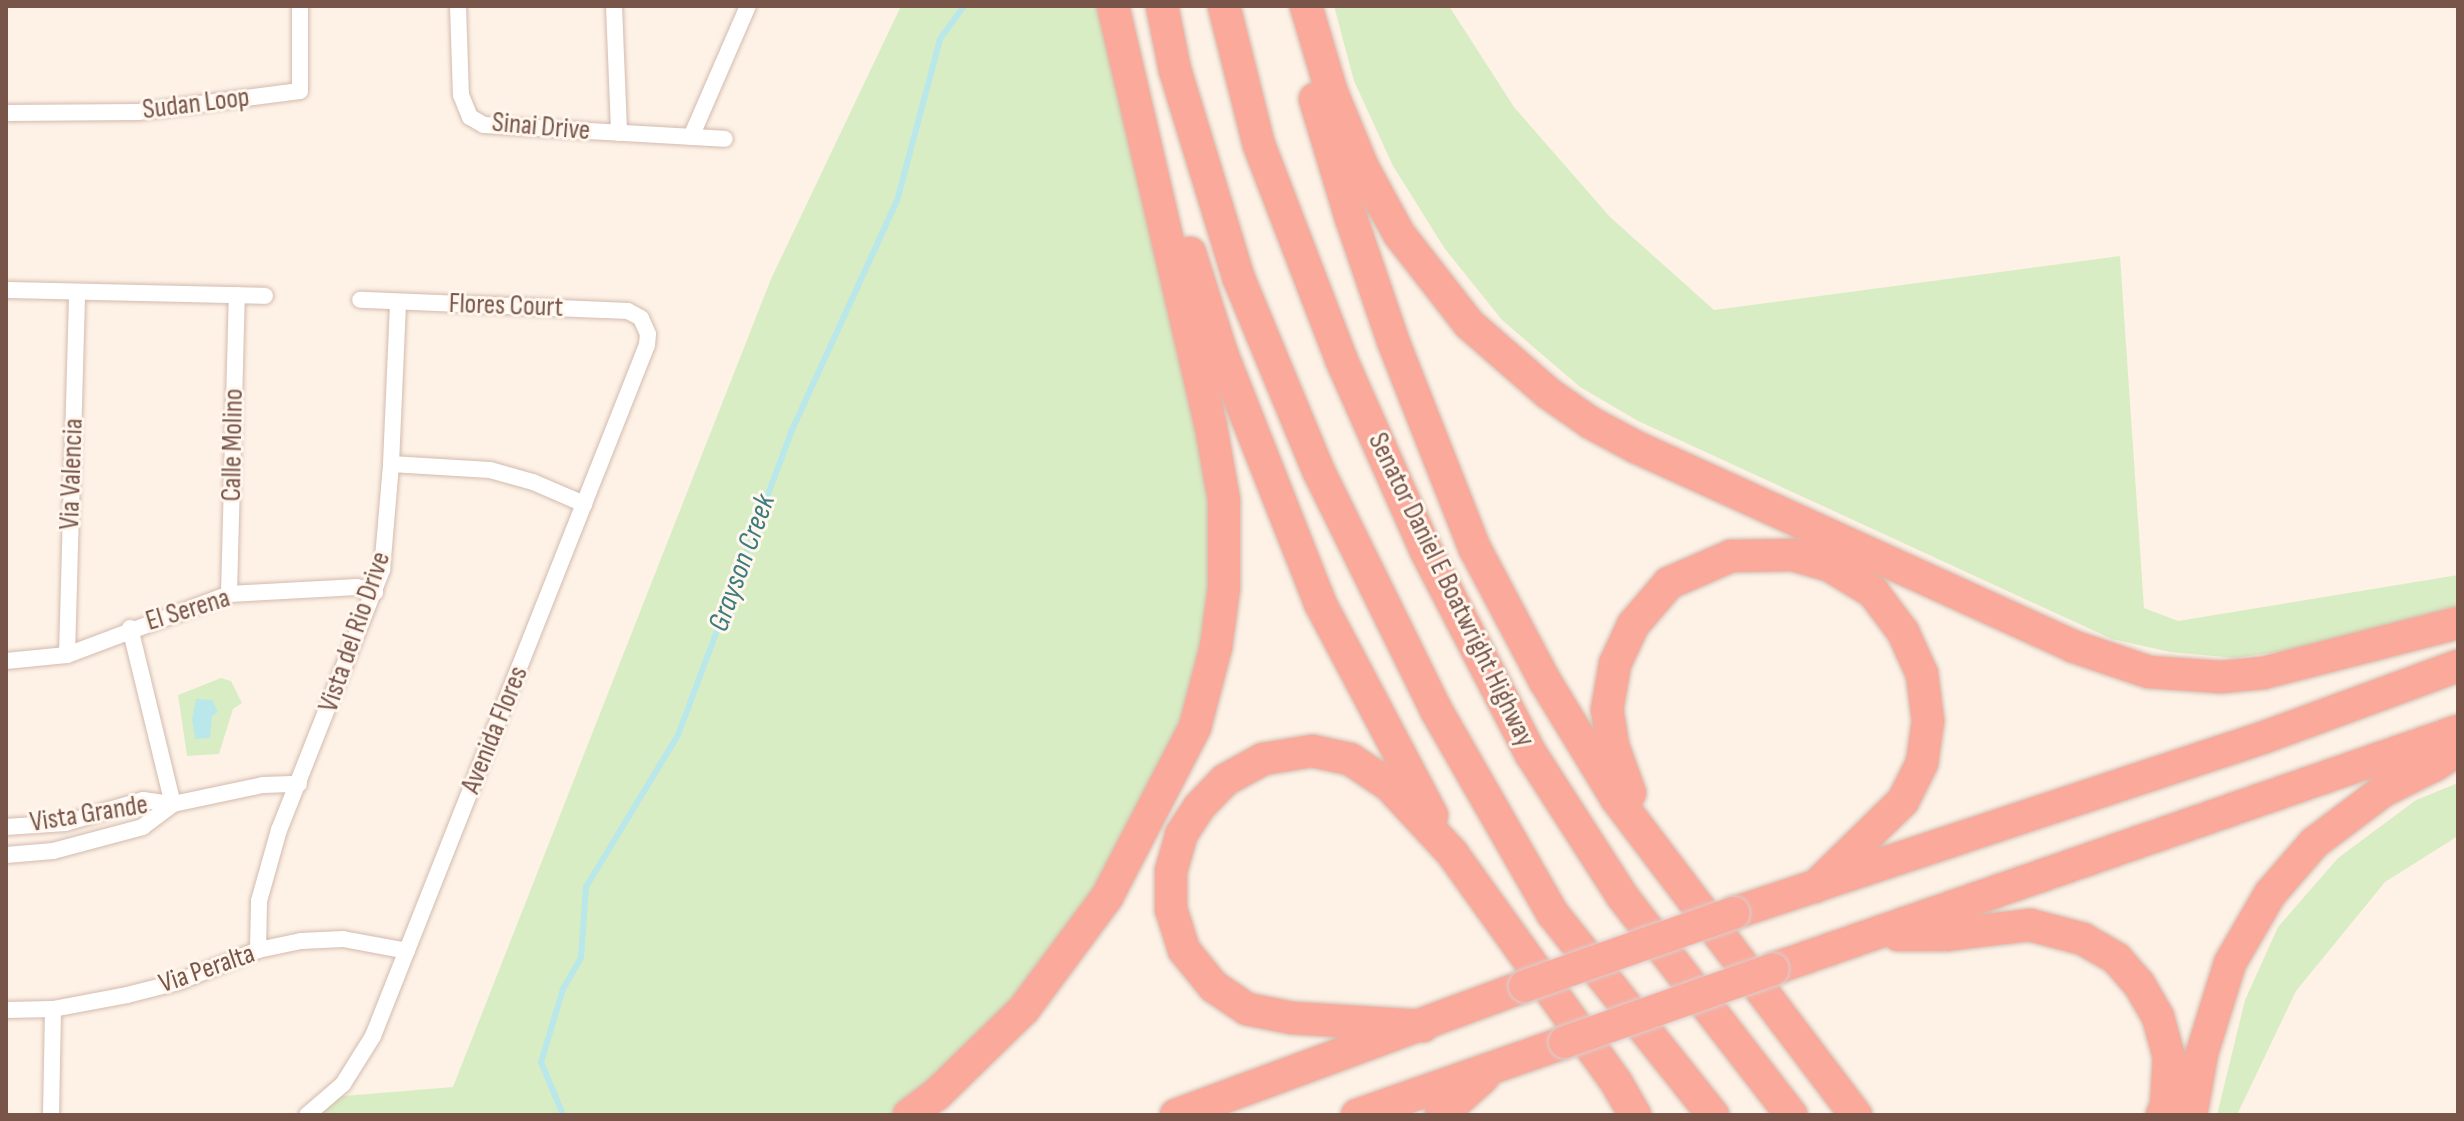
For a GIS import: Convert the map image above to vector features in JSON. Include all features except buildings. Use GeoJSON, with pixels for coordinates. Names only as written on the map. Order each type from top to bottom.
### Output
{"type":"FeatureCollection","features":[{"type":"Feature","properties":{"kind":"highway"},"geometry":{"type":"LineString","coordinates":[[1162,6],[1175,70],[1239,279],[1319,472],[1436,710],[1553,914],[1713,1115]]}},
{"type":"Feature","properties":{"kind":"highway","name":"Senator Daniel E Boatwright Highway"},"geometry":{"type":"LineString","coordinates":[[1224,6],[1259,145],[1341,359],[1426,551],[1531,754],[1622,896],[1791,1115]]}},
{"type":"Feature","properties":{"kind":"highway"},"geometry":{"type":"LineString","coordinates":[[1295,6],[1304,64],[1351,218],[1393,341],[1475,549],[1553,694],[1616,798],[1856,1115]]}},
{"type":"Feature","properties":{"kind":"highway"},"geometry":{"type":"LineString","coordinates":[[1306,6],[1332,93],[1363,168],[1399,234],[1469,324],[1548,393],[1602,429],[2072,646],[2149,672],[2221,677],[2263,673],[2458,623]]}},
{"type":"Feature","properties":{"kind":"highway"},"geometry":{"type":"LineString","coordinates":[[1114,15],[1222,354],[1320,603],[1452,853]]}},
{"type":"Feature","properties":{"kind":"highway"},"geometry":{"type":"LineString","coordinates":[[909,1115],[936,1095],[1024,1009],[1107,897],[1195,727],[1216,647],[1224,588],[1224,500],[1211,427],[1114,15]]}},
{"type":"Feature","properties":{"kind":"highway"},"geometry":{"type":"LineString","coordinates":[[1655,847],[1633,802],[1613,746],[1607,710],[1615,664],[1633,625],[1669,583],[1731,556],[1793,555],[1829,565],[1873,592],[1903,632],[1922,674],[1928,721],[1922,763],[1903,801],[1815,887]]}},
{"type":"Feature","properties":{"kind":"highway"},"geometry":{"type":"LineString","coordinates":[[1176,1115],[1525,986],[1734,913],[2265,737],[2458,666]]}},
{"type":"Feature","properties":{"kind":"highway"},"geometry":{"type":"LineString","coordinates":[[1357,1115],[2458,731]]}},
{"type":"Feature","properties":{"kind":"highway"},"geometry":{"type":"LineString","coordinates":[[2191,1115],[2202,1053],[2230,963],[2270,894],[2314,843],[2383,791],[2458,750]]}},
{"type":"Feature","properties":{"kind":"highway"},"geometry":{"type":"LineString","coordinates":[[1423,1026],[1292,1018],[1247,1009],[1214,987],[1184,950],[1171,909],[1171,871],[1181,835],[1199,807],[1225,780],[1263,759],[1312,751],[1350,759],[1389,785],[1452,853],[1616,1082],[1635,1115]]}},
{"type":"Feature","properties":{"kind":"highway"},"geometry":{"type":"LineString","coordinates":[[1871,935],[1946,935],[2030,925],[2083,939],[2117,959],[2139,984],[2158,1017],[2169,1057],[2162,1115]]}},
{"type":"Feature","properties":{"kind":"highway"},"geometry":{"type":"LineString","coordinates":[[1441,1115],[1494,1067]]}},
{"type":"Feature","properties":{"kind":"highway"},"geometry":{"type":"LineString","coordinates":[[1616,1082],[1647,1115]]}},
{"type":"Feature","properties":{"kind":"street","name":"Sudan Loop"},"geometry":{"type":"LineString","coordinates":[[6,113],[138,112],[300,91],[300,6]]}},
{"type":"Feature","properties":{"kind":"street","name":"Sinai Drive"},"geometry":{"type":"LineString","coordinates":[[458,6],[461,95],[470,117],[484,125],[725,139]]}},
{"type":"Feature","properties":{"kind":"street"},"geometry":{"type":"LineString","coordinates":[[614,6],[619,133]]}},
{"type":"Feature","properties":{"kind":"street"},"geometry":{"type":"LineString","coordinates":[[691,137],[748,6]]}},
{"type":"Feature","properties":{"kind":"street"},"geometry":{"type":"LineString","coordinates":[[6,290],[265,296]]}},
{"type":"Feature","properties":{"kind":"street","name":"Via Valencia"},"geometry":{"type":"LineString","coordinates":[[67,655],[77,293]]}},
{"type":"Feature","properties":{"kind":"street","name":"Calle Molino"},"geometry":{"type":"LineString","coordinates":[[229,594],[237,295]]}},
{"type":"Feature","properties":{"kind":"street","name":"Flores Court"},"geometry":{"type":"LineString","coordinates":[[360,300],[628,311],[645,325]]}},
{"type":"Feature","properties":{"kind":"street","name":"Vista del Rio Drive"},"geometry":{"type":"LineString","coordinates":[[258,950],[259,901],[279,830],[375,592],[386,546],[398,303]]}},
{"type":"Feature","properties":{"kind":"street","name":"Avenida Flores"},"geometry":{"type":"LineString","coordinates":[[307,1115],[331,1097],[360,1063],[647,345],[645,325]]}},
{"type":"Feature","properties":{"kind":"street"},"geometry":{"type":"LineString","coordinates":[[391,464],[490,470],[533,482],[584,504]]}},
{"type":"Feature","properties":{"kind":"street","name":"El Serena"},"geometry":{"type":"LineString","coordinates":[[6,661],[67,655],[130,628],[229,594],[357,587],[375,592]]}},
{"type":"Feature","properties":{"kind":"street","name":"Vista Grande"},"geometry":{"type":"LineString","coordinates":[[130,628],[173,804]]}},
{"type":"Feature","properties":{"kind":"street","name":"Vista Grande"},"geometry":{"type":"LineString","coordinates":[[6,827],[65,823],[143,800],[173,804],[263,785],[299,784]]}},
{"type":"Feature","properties":{"kind":"street","name":"Vista Grande"},"geometry":{"type":"LineString","coordinates":[[6,855],[53,851],[143,827],[173,804]]}},
{"type":"Feature","properties":{"kind":"street","name":"Via Peralta"},"geometry":{"type":"LineString","coordinates":[[6,1010],[53,1009],[178,982],[258,950],[343,939],[407,951]]}},
{"type":"Feature","properties":{"kind":"street"},"geometry":{"type":"LineString","coordinates":[[51,1115],[53,1009]]}},
{"type":"Feature","properties":{"kind":"green space"},"geometry":{"type":"Polygon","coordinates":[[[901,6],[1113,6],[1211,427],[1216,647],[1107,897],[909,1115],[307,1115],[331,1097],[453,1087],[771,279],[901,6]]]}},
{"type":"Feature","properties":{"kind":"green space"},"geometry":{"type":"Polygon","coordinates":[[[1334,6],[1449,6],[1514,107],[1610,217],[1714,310],[2120,256],[2144,608],[2178,621],[2458,575],[2458,606],[2297,649],[2235,658],[2170,652],[2112,639],[1638,421],[1580,387],[1502,320],[1445,249],[1393,166],[1354,81],[1334,6]]]}},
{"type":"Feature","properties":{"kind":"green space"},"geometry":{"type":"Polygon","coordinates":[[[221,678],[231,681],[242,703],[233,709],[219,754],[187,756],[178,695],[221,678]]]}},
{"type":"Feature","properties":{"kind":"green space"},"geometry":{"type":"Polygon","coordinates":[[[2458,783],[2458,836],[2385,882],[2296,991],[2237,1115],[2217,1115],[2245,1000],[2278,927],[2338,858],[2416,800],[2458,783]]]}},
{"type":"Feature","properties":{"kind":"water"},"geometry":{"type":"Polygon","coordinates":[[[196,699],[212,700],[218,712],[212,716],[210,738],[195,739],[192,719],[196,699]]]}},
{"type":"Feature","properties":{"kind":"waterway","name":"Grayson Creek"},"geometry":{"type":"LineString","coordinates":[[563,1115],[541,1062],[563,989],[581,958],[586,887],[678,735],[792,430],[897,201],[940,39],[964,6]]}}]}
